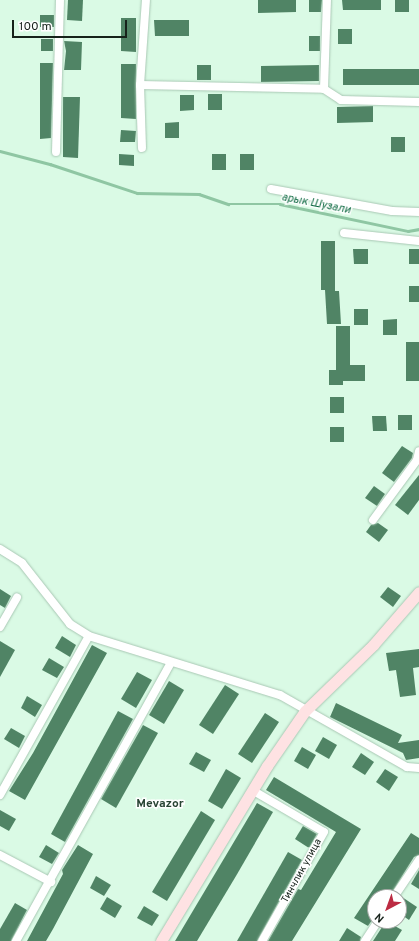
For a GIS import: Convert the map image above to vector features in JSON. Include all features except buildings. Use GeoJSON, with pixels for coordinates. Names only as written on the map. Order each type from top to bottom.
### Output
{"type":"FeatureCollection","features":[{"type":"Feature","properties":{"kind":"main road"},"geometry":{"type":"LineString","coordinates":[[161,941],[252,790],[306,711],[373,645],[419,592]]}},
{"type":"Feature","properties":{"kind":"street"},"geometry":{"type":"LineString","coordinates":[[56,152],[60,0]]}},
{"type":"Feature","properties":{"kind":"street"},"geometry":{"type":"LineString","coordinates":[[142,148],[140,86],[146,0]]}},
{"type":"Feature","properties":{"kind":"street"},"geometry":{"type":"LineString","coordinates":[[324,89],[327,0]]}},
{"type":"Feature","properties":{"kind":"street"},"geometry":{"type":"LineString","coordinates":[[140,86],[324,89],[341,100],[419,102]]}},
{"type":"Feature","properties":{"kind":"street"},"geometry":{"type":"LineString","coordinates":[[271,190],[392,211],[419,212]]}},
{"type":"Feature","properties":{"kind":"street"},"geometry":{"type":"LineString","coordinates":[[344,233],[419,241]]}},
{"type":"Feature","properties":{"kind":"street"},"geometry":{"type":"LineString","coordinates":[[374,520],[417,460],[419,451]]}},
{"type":"Feature","properties":{"kind":"street"},"geometry":{"type":"LineString","coordinates":[[0,549],[22,563],[70,624],[89,636],[280,695],[407,767],[419,768]]}},
{"type":"Feature","properties":{"kind":"street"},"geometry":{"type":"LineString","coordinates":[[0,627],[16,598]]}},
{"type":"Feature","properties":{"kind":"street"},"geometry":{"type":"LineString","coordinates":[[0,795],[89,636]]}},
{"type":"Feature","properties":{"kind":"street"},"geometry":{"type":"LineString","coordinates":[[16,941],[51,882],[171,662]]}},
{"type":"Feature","properties":{"kind":"street","name":"Тинчлик улица"},"geometry":{"type":"LineString","coordinates":[[252,790],[324,832],[262,941]]}},
{"type":"Feature","properties":{"kind":"street"},"geometry":{"type":"LineString","coordinates":[[0,855],[51,882]]}},
{"type":"Feature","properties":{"kind":"street"},"geometry":{"type":"LineString","coordinates":[[399,889],[419,860]]}},
{"type":"Feature","properties":{"kind":"street"},"geometry":{"type":"LineString","coordinates":[[365,941],[373,929]]}},
{"type":"Feature","properties":{"kind":"waterway","name":"арык Шузали"},"geometry":{"type":"LineString","coordinates":[[0,151],[50,164],[137,193],[199,194],[228,204],[280,204],[408,231],[419,229]]}},
{"type":"Feature","properties":{"kind":"district","name":"Mevazor"},"geometry":{"type":"Point","coordinates":[160,805]}}]}
